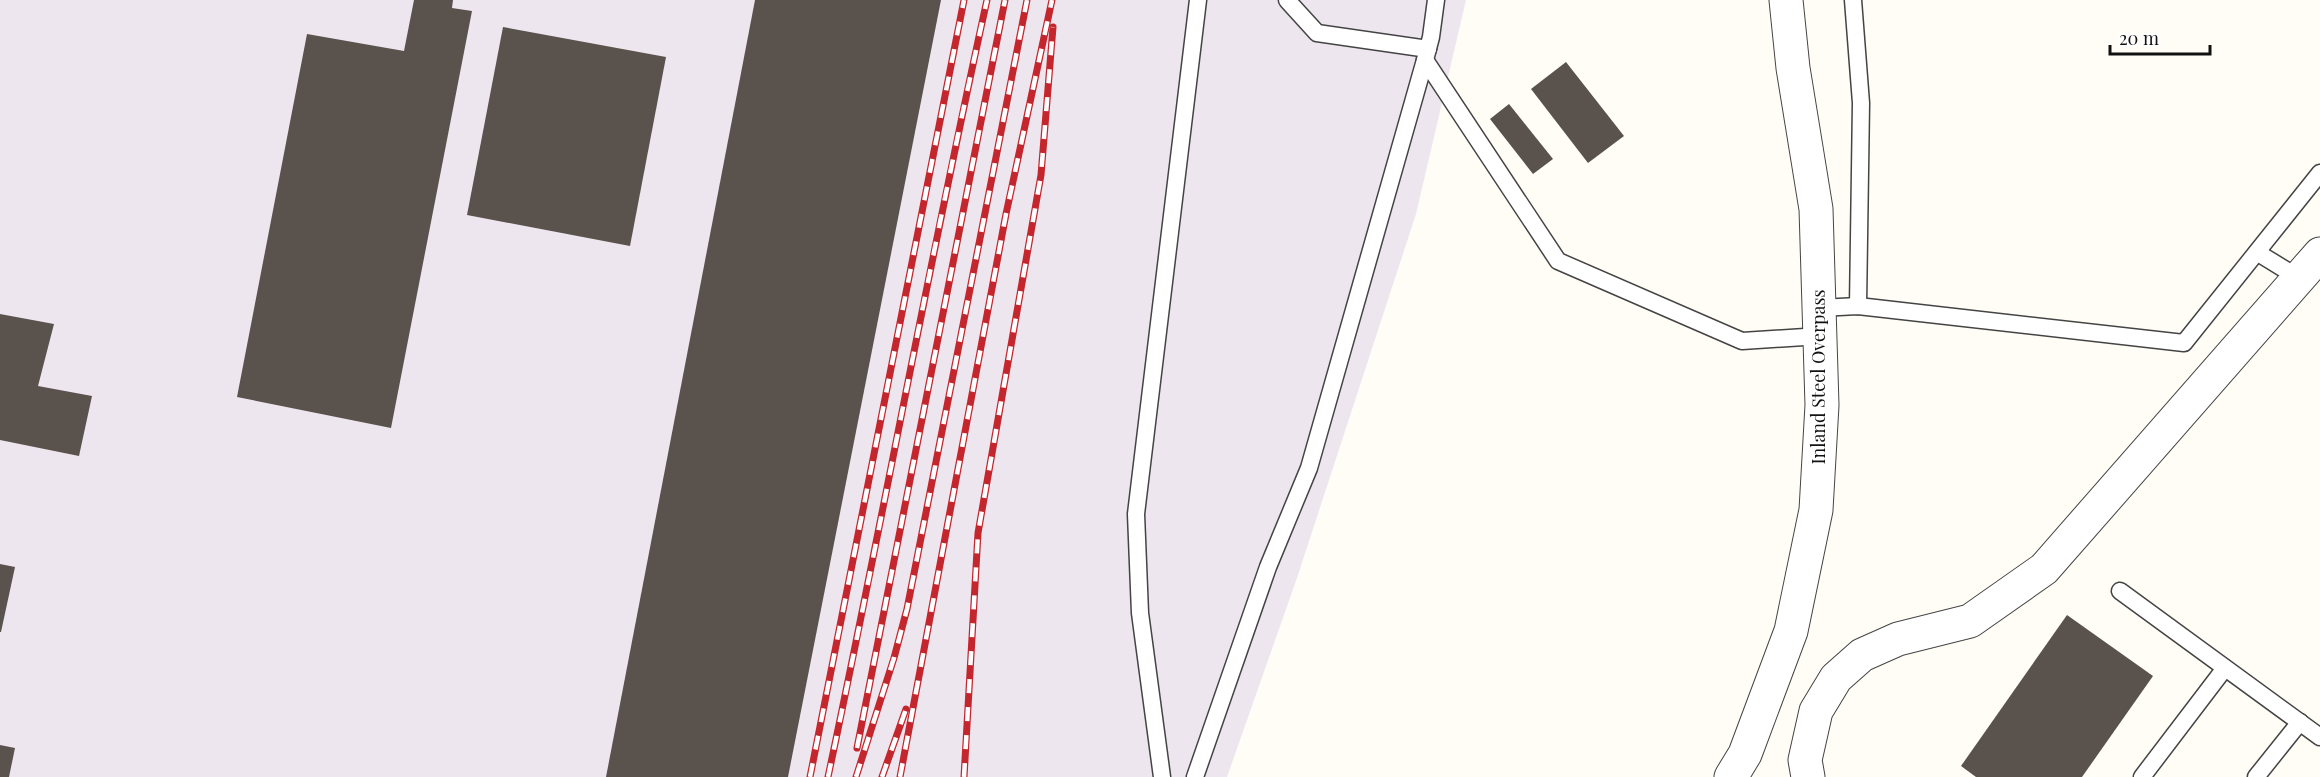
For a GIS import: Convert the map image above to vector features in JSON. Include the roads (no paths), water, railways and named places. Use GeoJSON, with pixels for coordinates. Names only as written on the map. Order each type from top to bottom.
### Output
{"type":"FeatureCollection","features":[{"type":"Feature","properties":{"kind":"street","name":"Inland Steel Overpass"},"geometry":{"type":"LineString","coordinates":[[1731,777],[1745,754],[1791,631],[1816,510],[1822,405],[1816,209],[1792,68],[1786,0]]}},
{"type":"Feature","properties":{"kind":"street"},"geometry":{"type":"LineString","coordinates":[[1808,777],[1805,760],[1815,711],[1836,678],[1862,656],[1898,639],[1970,621],[2044,569],[2310,266]]}},
{"type":"Feature","properties":{"kind":"lane"},"geometry":{"type":"LineString","coordinates":[[1162,777],[1140,613],[1136,514],[1198,0]]}},
{"type":"Feature","properties":{"kind":"lane"},"geometry":{"type":"LineString","coordinates":[[1287,0],[1317,33],[1427,54],[1557,261],[1742,341],[1820,322],[1858,306],[2184,343],[2320,173]]}},
{"type":"Feature","properties":{"kind":"lane"},"geometry":{"type":"LineString","coordinates":[[1195,777],[1268,567],[1309,468],[1427,54],[1436,0]]}},
{"type":"Feature","properties":{"kind":"lane"},"geometry":{"type":"LineString","coordinates":[[1853,0],[1861,103],[1858,306]]}},
{"type":"Feature","properties":{"kind":"lane"},"geometry":{"type":"LineString","coordinates":[[2258,253],[2310,266]]}},
{"type":"Feature","properties":{"kind":"lane"},"geometry":{"type":"LineString","coordinates":[[2120,591],[2320,737]]}},
{"type":"Feature","properties":{"kind":"lane"},"geometry":{"type":"LineString","coordinates":[[2142,777],[2225,668]]}},
{"type":"Feature","properties":{"kind":"lane"},"geometry":{"type":"LineString","coordinates":[[2256,777],[2300,722]]}},
{"type":"Feature","properties":{"kind":"railway"},"geometry":{"type":"LineString","coordinates":[[810,777],[964,0]]}},
{"type":"Feature","properties":{"kind":"railway"},"geometry":{"type":"LineString","coordinates":[[828,777],[987,0]]}},
{"type":"Feature","properties":{"kind":"railway"},"geometry":{"type":"LineString","coordinates":[[857,748],[1005,0]]}},
{"type":"Feature","properties":{"kind":"railway"},"geometry":{"type":"LineString","coordinates":[[856,777],[907,609],[1027,0]]}},
{"type":"Feature","properties":{"kind":"railway"},"geometry":{"type":"LineString","coordinates":[[900,777],[1006,214],[1052,0]]}},
{"type":"Feature","properties":{"kind":"railway"},"geometry":{"type":"LineString","coordinates":[[964,777],[978,533],[1041,175],[1053,27]]}},
{"type":"Feature","properties":{"kind":"railway"},"geometry":{"type":"LineString","coordinates":[[882,777],[906,709]]}}]}
